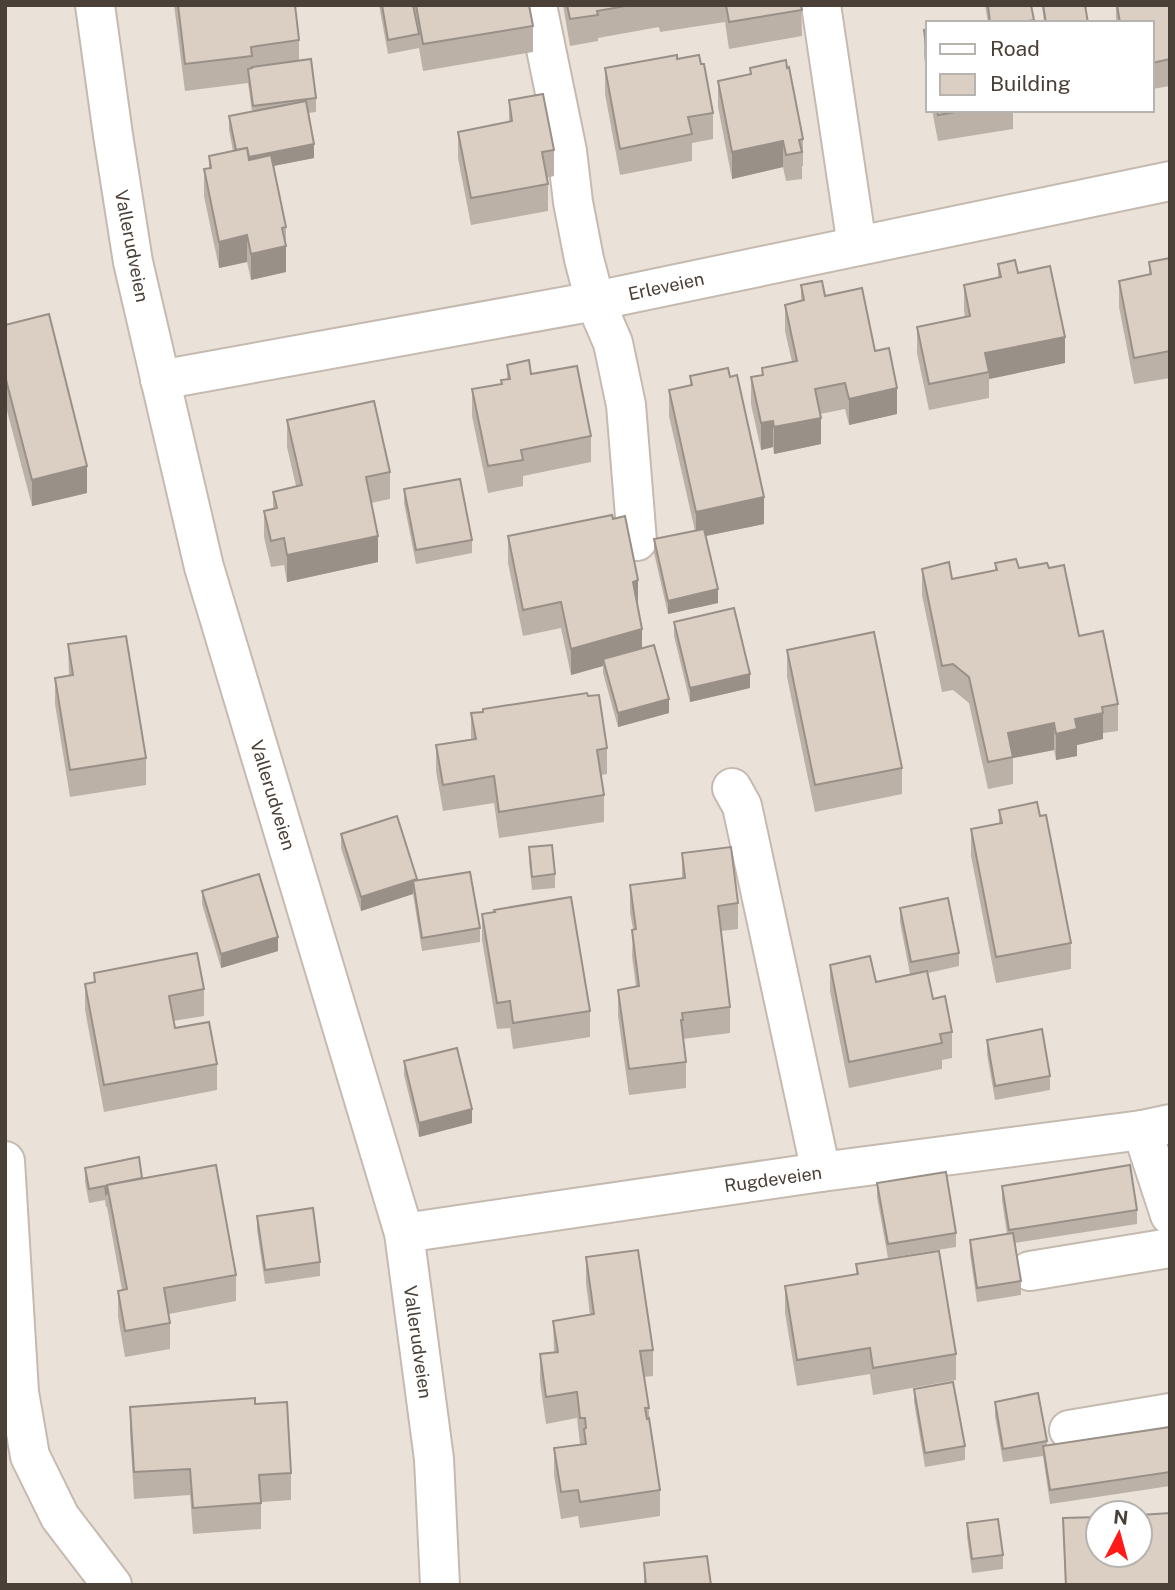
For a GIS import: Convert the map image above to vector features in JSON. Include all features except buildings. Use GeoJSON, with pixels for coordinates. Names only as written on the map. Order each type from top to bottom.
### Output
{"type":"FeatureCollection","features":[{"type":"Feature","properties":{"kind":"street","name":"Vallerudveien"},"geometry":{"type":"LineString","coordinates":[[95,5],[133,262],[204,568],[404,1233],[434,1460],[440,1585]]}},
{"type":"Feature","properties":{"kind":"street"},"geometry":{"type":"LineString","coordinates":[[537,5],[567,151],[572,202],[579,236],[595,301],[613,343],[626,405],[637,541]]}},
{"type":"Feature","properties":{"kind":"street"},"geometry":{"type":"LineString","coordinates":[[821,5],[858,246]]}},
{"type":"Feature","properties":{"kind":"street","name":"Erleveien"},"geometry":{"type":"LineString","coordinates":[[160,380],[595,301],[1170,181]]}},
{"type":"Feature","properties":{"kind":"street"},"geometry":{"type":"LineString","coordinates":[[732,788],[745,818],[821,1172]]}},
{"type":"Feature","properties":{"kind":"street","name":"Rugdeveien"},"geometry":{"type":"LineString","coordinates":[[404,1233],[821,1172],[1156,1127],[1170,1215]]}},
{"type":"Feature","properties":{"kind":"street"},"geometry":{"type":"LineString","coordinates":[[5,1161],[19,1392],[30,1456],[60,1517],[112,1585]]}},
{"type":"Feature","properties":{"kind":"street"},"geometry":{"type":"LineString","coordinates":[[1031,1271],[1170,1248]]}},
{"type":"Feature","properties":{"kind":"street"},"geometry":{"type":"LineString","coordinates":[[1069,1430],[1170,1413]]}},
{"type":"Feature","properties":{"kind":"shaded area"},"geometry":{"type":"Polygon","coordinates":[[[5,5],[1170,5],[1170,1585],[5,1585],[5,5]]]}}]}
